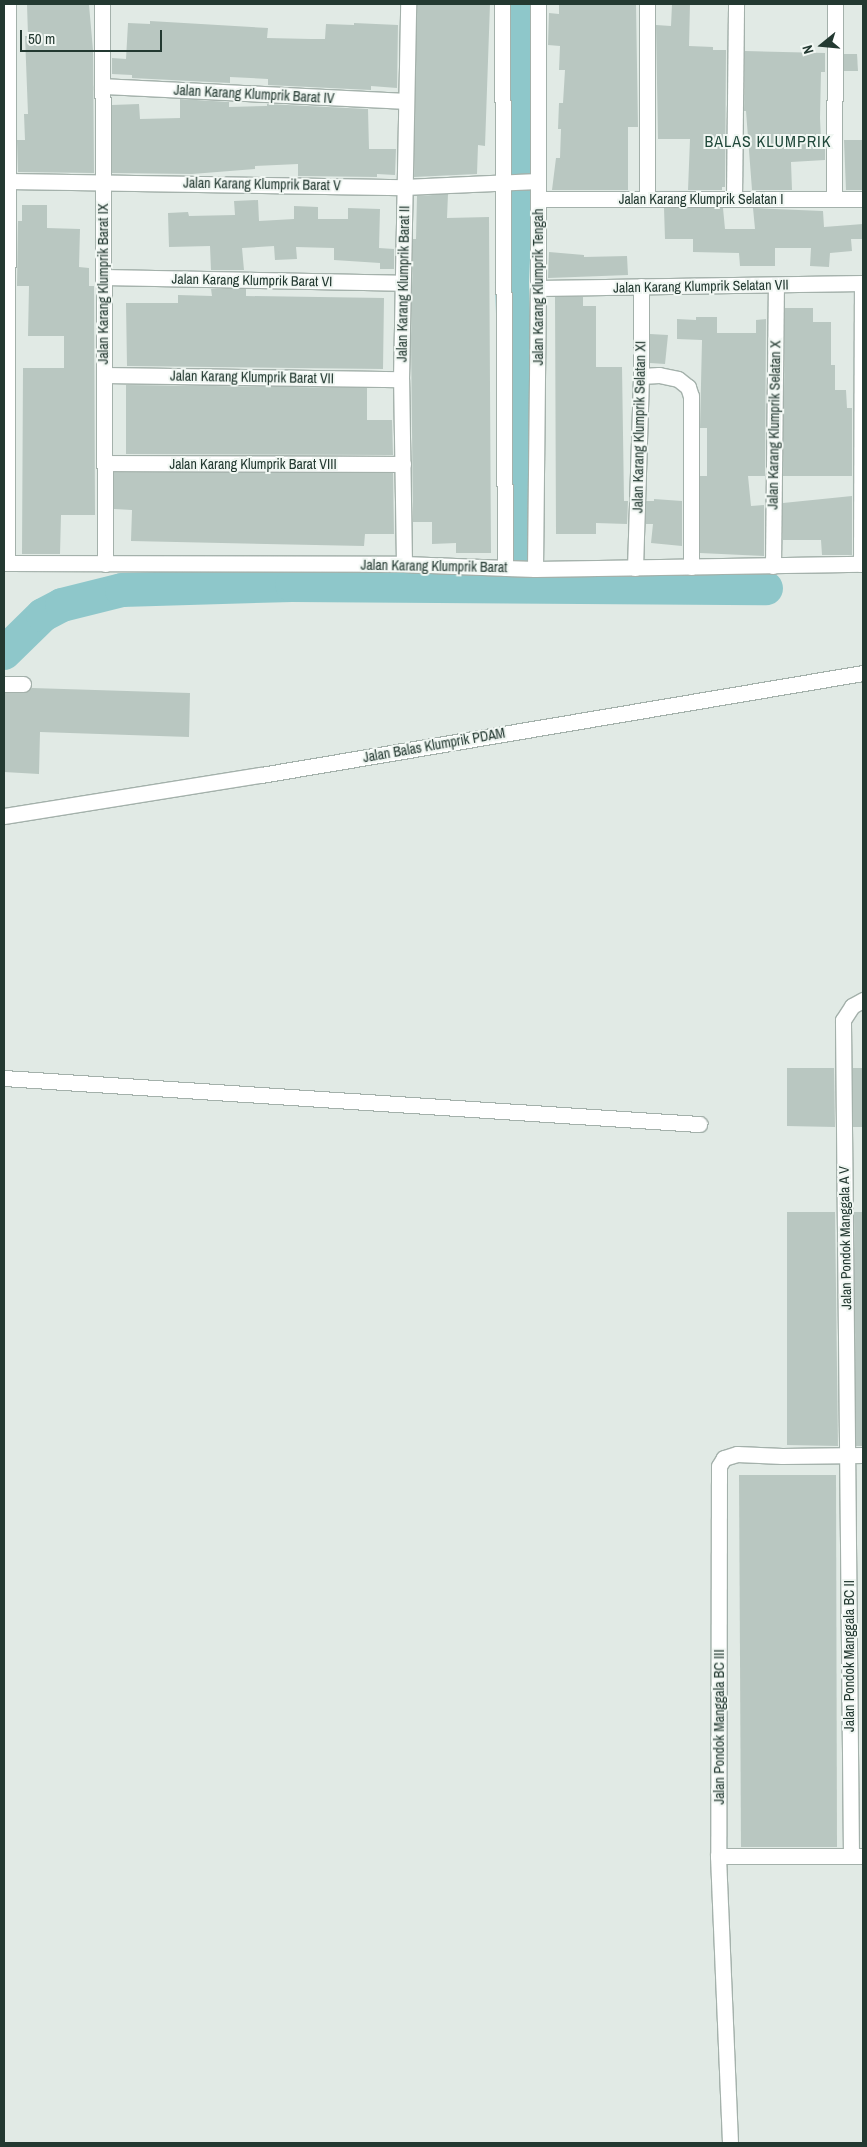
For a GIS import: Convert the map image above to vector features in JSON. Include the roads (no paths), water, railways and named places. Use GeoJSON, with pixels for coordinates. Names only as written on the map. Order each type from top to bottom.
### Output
{"type":"FeatureCollection","features":[{"type":"Feature","properties":{"kind":"street"},"geometry":{"type":"LineString","coordinates":[[6,563],[8,181],[6,79],[8,4]]}},
{"type":"Feature","properties":{"kind":"street","name":"Jalan Karang Klumprik Barat IX"},"geometry":{"type":"LineString","coordinates":[[102,4],[105,564]]}},
{"type":"Feature","properties":{"kind":"street","name":"Jalan Karang Klumprik Barat II"},"geometry":{"type":"LineString","coordinates":[[404,564],[401,379],[408,4]]}},
{"type":"Feature","properties":{"kind":"street","name":"Jalan Karang Klumprik Tengah"},"geometry":{"type":"LineString","coordinates":[[502,4],[522,181],[538,199],[532,569]]}},
{"type":"Feature","properties":{"kind":"street","name":"Jalan Karang Klumprik Tengah"},"geometry":{"type":"LineString","coordinates":[[509,568],[522,181],[538,4]]}},
{"type":"Feature","properties":{"kind":"street"},"geometry":{"type":"LineString","coordinates":[[647,4],[647,199]]}},
{"type":"Feature","properties":{"kind":"street"},"geometry":{"type":"LineString","coordinates":[[734,199],[736,4]]}},
{"type":"Feature","properties":{"kind":"street"},"geometry":{"type":"LineString","coordinates":[[834,199],[835,4]]}},
{"type":"Feature","properties":{"kind":"street","name":"Jalan Karang Klumprik Barat IV"},"geometry":{"type":"LineString","coordinates":[[102,86],[405,101]]}},
{"type":"Feature","properties":{"kind":"street","name":"Jalan Karang Klumprik Barat V"},"geometry":{"type":"LineString","coordinates":[[8,181],[404,187],[522,181]]}},
{"type":"Feature","properties":{"kind":"street","name":"Jalan Karang Klumprik Selatan I"},"geometry":{"type":"LineString","coordinates":[[538,199],[863,199]]}},
{"type":"Feature","properties":{"kind":"street","name":"Jalan Karang Klumprik Barat VI"},"geometry":{"type":"LineString","coordinates":[[103,277],[402,283]]}},
{"type":"Feature","properties":{"kind":"street","name":"Jalan Karang Klumprik Selatan X"},"geometry":{"type":"LineString","coordinates":[[772,566],[776,284]]}},
{"type":"Feature","properties":{"kind":"street"},"geometry":{"type":"LineString","coordinates":[[862,284],[862,564]]}},
{"type":"Feature","properties":{"kind":"street","name":"Jalan Karang Klumprik Selatan VII"},"geometry":{"type":"LineString","coordinates":[[538,288],[862,284]]}},
{"type":"Feature","properties":{"kind":"street","name":"Jalan Karang Klumprik Selatan XI"},"geometry":{"type":"LineString","coordinates":[[635,568],[641,376],[641,286]]}},
{"type":"Feature","properties":{"kind":"street","name":"Jalan Karang Klumprik Barat VII"},"geometry":{"type":"LineString","coordinates":[[104,375],[401,379]]}},
{"type":"Feature","properties":{"kind":"street"},"geometry":{"type":"LineString","coordinates":[[641,376],[659,375],[678,378],[688,387],[692,396],[691,567]]}},
{"type":"Feature","properties":{"kind":"street","name":"Jalan Karang Klumprik Barat VIII"},"geometry":{"type":"LineString","coordinates":[[104,463],[402,464]]}},
{"type":"Feature","properties":{"kind":"street","name":"Jalan Karang Klumprik Barat"},"geometry":{"type":"LineString","coordinates":[[6,563],[404,564],[532,569],[862,564]]}},
{"type":"Feature","properties":{"kind":"street","name":"Jalan Balas Klumprik PDAM"},"geometry":{"type":"LineString","coordinates":[[4,816],[261,775],[863,673]]}},
{"type":"Feature","properties":{"kind":"street"},"geometry":{"type":"LineString","coordinates":[[4,684],[23,684]]}},
{"type":"Feature","properties":{"kind":"street","name":"Jalan Pondok Manggala A V"},"geometry":{"type":"LineString","coordinates":[[848,1456],[843,1020],[852,1006],[863,1000]]}},
{"type":"Feature","properties":{"kind":"street"},"geometry":{"type":"LineString","coordinates":[[4,1078],[698,1124]]}},
{"type":"Feature","properties":{"kind":"street","name":"Jalan Pondok Manggala BC III"},"geometry":{"type":"LineString","coordinates":[[730,2143],[718,1856],[719,1466],[724,1458],[738,1454],[848,1456]]}},
{"type":"Feature","properties":{"kind":"street"},"geometry":{"type":"LineString","coordinates":[[848,1456],[863,1455]]}},
{"type":"Feature","properties":{"kind":"street","name":"Jalan Pondok Manggala BC II"},"geometry":{"type":"LineString","coordinates":[[848,1456],[857,1856]]}},
{"type":"Feature","properties":{"kind":"street"},"geometry":{"type":"LineString","coordinates":[[718,1856],[857,1856]]}},
{"type":"Feature","properties":{"kind":"waterway"},"geometry":{"type":"LineString","coordinates":[[513,4],[516,190],[512,283],[521,551],[519,585]]}},
{"type":"Feature","properties":{"kind":"waterway"},"geometry":{"type":"LineString","coordinates":[[4,653],[43,615],[62,605],[122,590],[292,585],[766,588]]}},
{"type":"Feature","properties":{"kind":"district","name":"BALAS KLUMPRIK"},"geometry":{"type":"Point","coordinates":[768,141]}}]}
